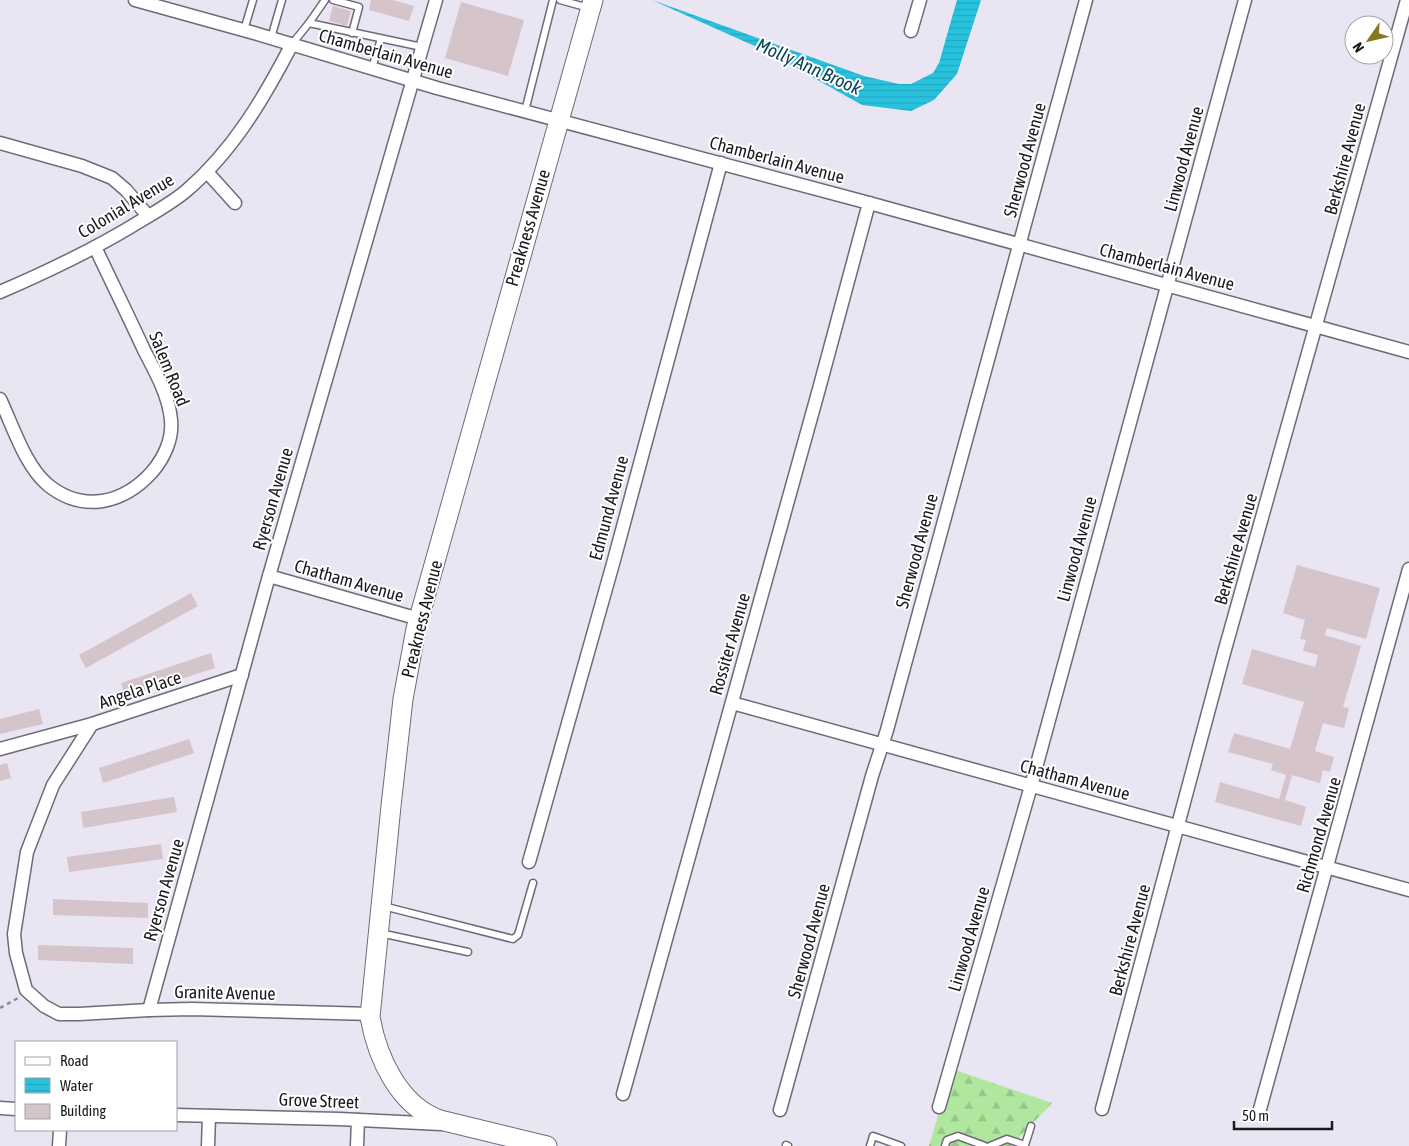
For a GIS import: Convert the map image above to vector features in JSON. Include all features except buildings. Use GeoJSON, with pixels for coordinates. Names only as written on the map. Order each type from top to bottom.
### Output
{"type":"FeatureCollection","features":[{"type":"Feature","properties":{"kind":"main road","name":"Preakness Avenue"},"geometry":{"type":"LineString","coordinates":[[547,1146],[431,1117],[414,1105],[398,1086],[381,1060],[374,1038],[371,1014],[403,698],[419,620],[592,4]]}},
{"type":"Feature","properties":{"kind":"street","name":"Chamberlain Avenue"},"geometry":{"type":"LineString","coordinates":[[136,0],[412,80],[1020,244],[1409,352]]}},
{"type":"Feature","properties":{"kind":"street","name":"Ryerson Avenue"},"geometry":{"type":"LineString","coordinates":[[149,1010],[269,576],[436,0]]}},
{"type":"Feature","properties":{"kind":"street"},"geometry":{"type":"LineString","coordinates":[[911,31],[920,0]]}},
{"type":"Feature","properties":{"kind":"street","name":"Sherwood Avenue"},"geometry":{"type":"LineString","coordinates":[[780,1110],[1086,0]]}},
{"type":"Feature","properties":{"kind":"street","name":"Linwood Avenue"},"geometry":{"type":"LineString","coordinates":[[939,1107],[1031,786],[1245,0]]}},
{"type":"Feature","properties":{"kind":"street","name":"Berkshire Avenue"},"geometry":{"type":"LineString","coordinates":[[1102,1108],[1179,827],[1224,653],[1317,326],[1406,0]]}},
{"type":"Feature","properties":{"kind":"street","name":"Colonial Avenue"},"geometry":{"type":"LineString","coordinates":[[0,292],[6,285],[94,247],[186,192],[207,172],[255,111],[292,44]]}},
{"type":"Feature","properties":{"kind":"street"},"geometry":{"type":"LineString","coordinates":[[0,143],[82,166],[112,178],[126,190],[148,216]]}},
{"type":"Feature","properties":{"kind":"street","name":"Edmund Avenue"},"geometry":{"type":"LineString","coordinates":[[528,862],[614,560],[721,163]]}},
{"type":"Feature","properties":{"kind":"street"},"geometry":{"type":"LineString","coordinates":[[207,172],[235,204]]}},
{"type":"Feature","properties":{"kind":"street","name":"Rossiter Avenue"},"geometry":{"type":"LineString","coordinates":[[623,1094],[869,203]]}},
{"type":"Feature","properties":{"kind":"street","name":"Salem Road"},"geometry":{"type":"LineString","coordinates":[[0,400],[34,470],[48,484],[66,496],[86,502],[105,501],[128,493],[142,483],[162,459],[172,428],[170,411],[161,385],[94,247]]}},
{"type":"Feature","properties":{"kind":"street","name":"Richmond Avenue"},"geometry":{"type":"LineString","coordinates":[[1260,1109],[1409,569]]}},
{"type":"Feature","properties":{"kind":"street","name":"Chatham Avenue"},"geometry":{"type":"LineString","coordinates":[[269,576],[419,620]]}},
{"type":"Feature","properties":{"kind":"street","name":"Angela Place"},"geometry":{"type":"LineString","coordinates":[[26,990],[16,953],[14,934],[27,852],[53,785],[92,724],[242,675]]}},
{"type":"Feature","properties":{"kind":"street","name":"Chatham Avenue"},"geometry":{"type":"LineString","coordinates":[[732,703],[1409,890]]}},
{"type":"Feature","properties":{"kind":"street"},"geometry":{"type":"LineString","coordinates":[[0,749],[92,724]]}},
{"type":"Feature","properties":{"kind":"street","name":"Granite Avenue"},"geometry":{"type":"LineString","coordinates":[[26,990],[44,1006],[59,1014],[192,1009],[371,1014]]}},
{"type":"Feature","properties":{"kind":"street"},"geometry":{"type":"LineString","coordinates":[[0,1108],[15,1109]]}},
{"type":"Feature","properties":{"kind":"street","name":"Grove Street"},"geometry":{"type":"LineString","coordinates":[[178,1115],[460,1125]]}},
{"type":"Feature","properties":{"kind":"street"},"geometry":{"type":"LineString","coordinates":[[208,1146],[209,1116]]}},
{"type":"Feature","properties":{"kind":"street"},"geometry":{"type":"LineString","coordinates":[[357,1146],[358,1120]]}},
{"type":"Feature","properties":{"kind":"street"},"geometry":{"type":"LineString","coordinates":[[59,1146],[60,1131]]}},
{"type":"Feature","properties":{"kind":"lane"},"geometry":{"type":"LineString","coordinates":[[244,30],[253,0]]}},
{"type":"Feature","properties":{"kind":"lane"},"geometry":{"type":"LineString","coordinates":[[271,38],[282,0]]}},
{"type":"Feature","properties":{"kind":"lane"},"geometry":{"type":"LineString","coordinates":[[292,44],[326,0]]}},
{"type":"Feature","properties":{"kind":"lane"},"geometry":{"type":"LineString","coordinates":[[332,0],[359,7],[352,33]]}},
{"type":"Feature","properties":{"kind":"lane"},"geometry":{"type":"LineString","coordinates":[[525,111],[553,0]]}},
{"type":"Feature","properties":{"kind":"lane"},"geometry":{"type":"LineString","coordinates":[[560,0],[592,4]]}},
{"type":"Feature","properties":{"kind":"lane"},"geometry":{"type":"LineString","coordinates":[[309,23],[422,47]]}},
{"type":"Feature","properties":{"kind":"lane"},"geometry":{"type":"LineString","coordinates":[[372,68],[381,39]]}},
{"type":"Feature","properties":{"kind":"lane"},"geometry":{"type":"LineString","coordinates":[[382,906],[513,939],[518,935],[533,883]]}},
{"type":"Feature","properties":{"kind":"lane"},"geometry":{"type":"LineString","coordinates":[[379,933],[468,952]]}},
{"type":"Feature","properties":{"kind":"lane"},"geometry":{"type":"LineString","coordinates":[[990,1146],[1007,1139],[1025,1145],[1031,1126]]}},
{"type":"Feature","properties":{"kind":"lane"},"geometry":{"type":"LineString","coordinates":[[870,1146],[873,1136],[901,1146]]}},
{"type":"Feature","properties":{"kind":"lane"},"geometry":{"type":"LineString","coordinates":[[945,1146],[947,1140],[958,1136],[985,1146]]}},
{"type":"Feature","properties":{"kind":"path"},"geometry":{"type":"LineString","coordinates":[[0,1008],[19,997],[26,990]]}},
{"type":"Feature","properties":{"kind":"green space"},"geometry":{"type":"Polygon","coordinates":[[[952,1069],[1052,1103],[1011,1146],[929,1146],[952,1069]]]}},
{"type":"Feature","properties":{"kind":"water","name":"Molly Ann Brook"},"geometry":{"type":"Polygon","coordinates":[[[652,0],[864,76],[899,84],[911,84],[933,73],[939,63],[957,0],[981,0],[957,74],[934,100],[911,111],[862,105],[768,52],[652,0]]]}}]}
